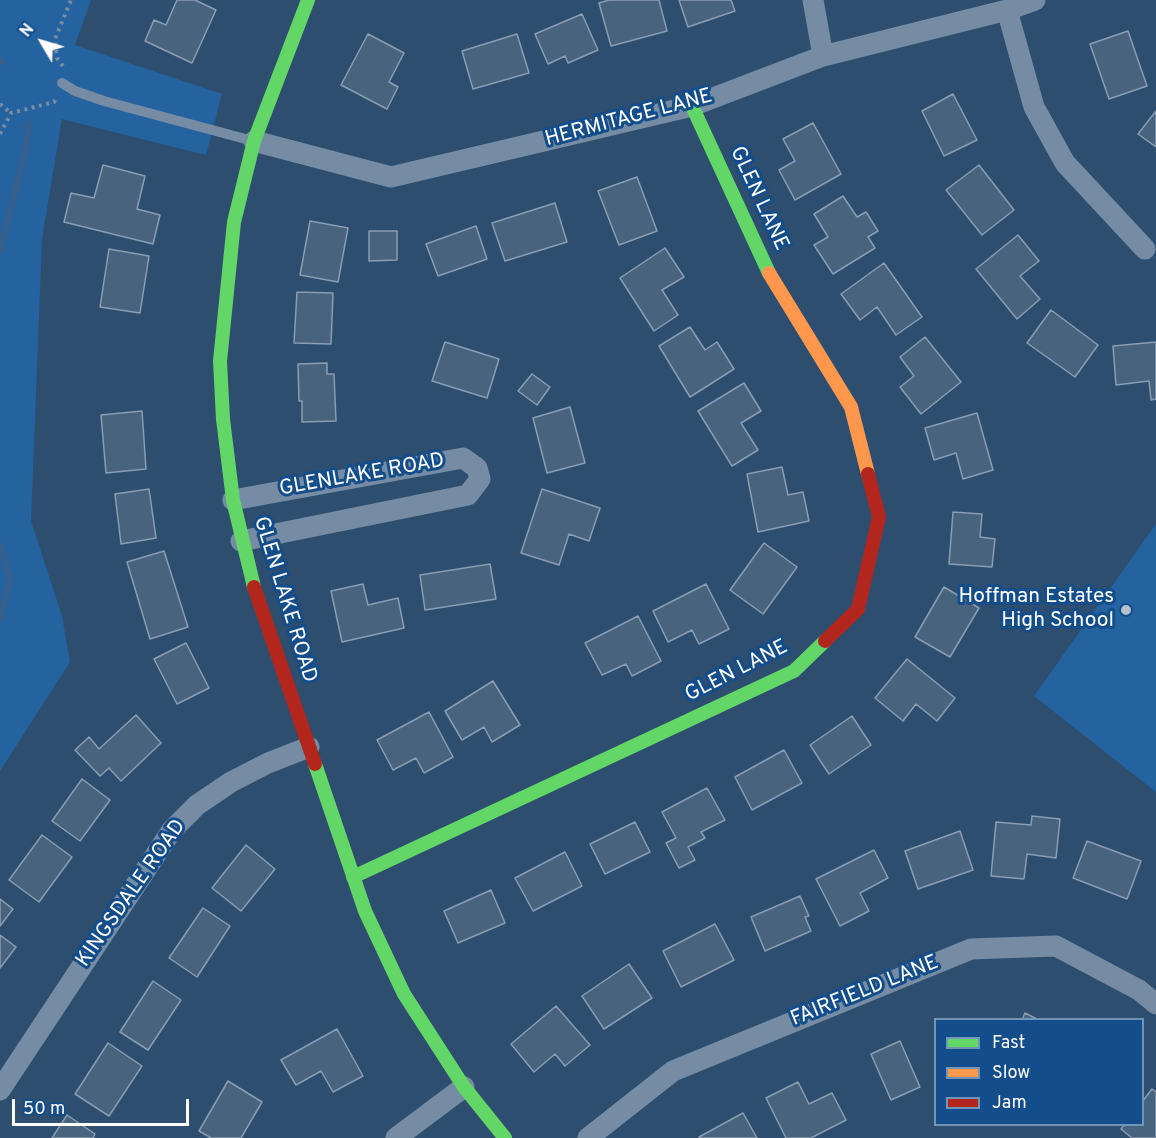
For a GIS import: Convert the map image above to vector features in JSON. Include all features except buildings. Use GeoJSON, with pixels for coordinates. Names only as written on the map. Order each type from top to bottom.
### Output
{"type":"FeatureCollection","features":[{"type":"Feature","properties":{"kind":"street","name":"GLEN LAKE ROAD"},"geometry":{"type":"LineString","coordinates":[[308,0],[254,141],[234,222],[220,361],[223,419],[233,500],[250,575],[365,911],[404,994],[464,1088],[505,1138]]}},
{"type":"Feature","properties":{"kind":"street"},"geometry":{"type":"LineString","coordinates":[[813,0],[823,56]]}},
{"type":"Feature","properties":{"kind":"street","name":"HERMITAGE LANE"},"geometry":{"type":"LineString","coordinates":[[254,141],[391,177],[692,106],[823,56],[1007,10],[1035,0]]}},
{"type":"Feature","properties":{"kind":"street"},"geometry":{"type":"LineString","coordinates":[[1007,10],[1034,106],[1065,163],[1145,249]]}},
{"type":"Feature","properties":{"kind":"street","name":"GLEN LANE"},"geometry":{"type":"LineString","coordinates":[[353,877],[794,671],[858,609],[879,517],[851,407],[767,269],[692,106]]}},
{"type":"Feature","properties":{"kind":"street","name":"GLENLAKE ROAD"},"geometry":{"type":"LineString","coordinates":[[233,500],[463,458],[477,468],[480,479],[468,495],[241,541]]}},
{"type":"Feature","properties":{"kind":"street","name":"KINGSDALE ROAD"},"geometry":{"type":"LineString","coordinates":[[0,1090],[172,830],[197,805],[231,782],[268,763],[309,747]]}},
{"type":"Feature","properties":{"kind":"street","name":"FAIRFIELD LANE"},"geometry":{"type":"LineString","coordinates":[[588,1138],[673,1071],[971,949],[1056,946],[1138,990],[1156,1004]]}},
{"type":"Feature","properties":{"kind":"street"},"geometry":{"type":"LineString","coordinates":[[396,1138],[464,1088]]}},
{"type":"Feature","properties":{"kind":"lane"},"geometry":{"type":"LineString","coordinates":[[62,83],[75,91],[104,101],[254,141]]}},
{"type":"Feature","properties":{"kind":"path"},"geometry":{"type":"LineString","coordinates":[[0,104],[11,112]]}},
{"type":"Feature","properties":{"kind":"shaded area"},"geometry":{"type":"Polygon","coordinates":[[[0,0],[91,0],[75,45],[222,94],[206,155],[62,119],[42,239],[31,521],[62,616],[70,662],[0,771],[0,0]]]}},
{"type":"Feature","properties":{"kind":"shaded area","name":"Hoffman Estates High School"},"geometry":{"type":"Polygon","coordinates":[[[1156,524],[1156,792],[1034,696],[1156,524]]]}},
{"type":"Feature","properties":{"kind":"waterway"},"geometry":{"type":"LineString","coordinates":[[0,251],[25,152],[29,124]]}},
{"type":"Feature","properties":{"kind":"waterway"},"geometry":{"type":"LineString","coordinates":[[0,545],[10,579],[0,619]]}},
{"type":"Feature","properties":{"kind":"traffic: fast"},"geometry":{"type":"LineString","coordinates":[[254,587],[233,500],[223,419],[220,361],[234,222],[254,141],[308,0]]}},
{"type":"Feature","properties":{"kind":"traffic: fast"},"geometry":{"type":"LineString","coordinates":[[692,106],[769,273]]}},
{"type":"Feature","properties":{"kind":"traffic: fast"},"geometry":{"type":"LineString","coordinates":[[353,877],[794,671],[825,641]]}},
{"type":"Feature","properties":{"kind":"traffic: fast"},"geometry":{"type":"LineString","coordinates":[[315,764],[365,911],[404,994],[464,1087],[505,1138]]}},
{"type":"Feature","properties":{"kind":"traffic: slow"},"geometry":{"type":"LineString","coordinates":[[769,273],[851,407],[868,474]]}},
{"type":"Feature","properties":{"kind":"traffic: jam"},"geometry":{"type":"LineString","coordinates":[[825,641],[858,609],[879,517],[868,474]]}},
{"type":"Feature","properties":{"kind":"traffic: jam"},"geometry":{"type":"LineString","coordinates":[[254,587],[315,764]]}},
{"type":"Feature","properties":{"kind":"place","name":"Hoffman Estates High School"},"geometry":{"type":"Point","coordinates":[1126,610]}}]}
